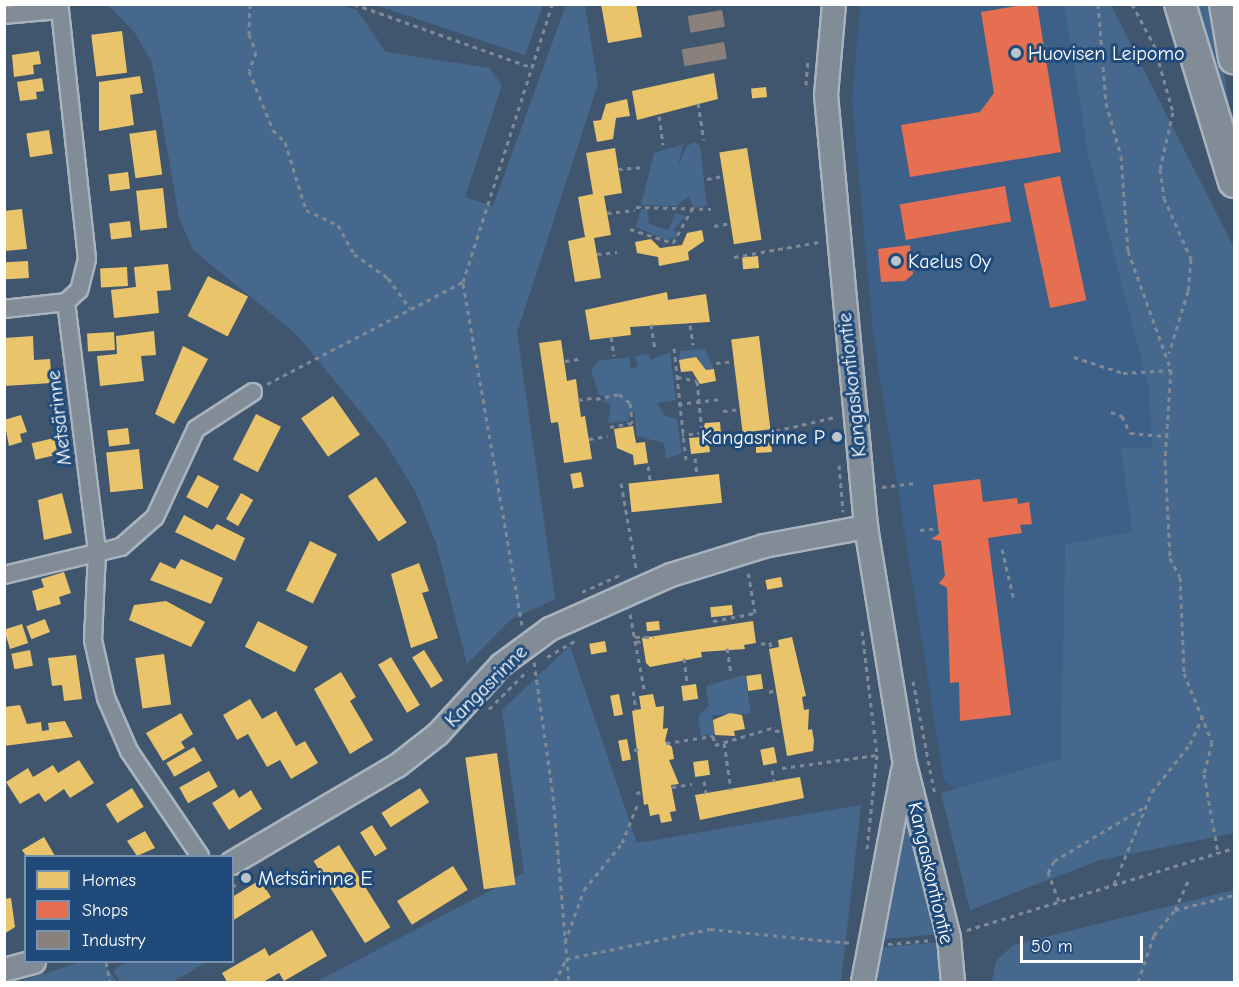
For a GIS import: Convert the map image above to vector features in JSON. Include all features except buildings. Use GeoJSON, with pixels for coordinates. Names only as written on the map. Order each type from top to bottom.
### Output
{"type":"FeatureCollection","features":[{"type":"Feature","properties":{"kind":"highway"},"geometry":{"type":"LineString","coordinates":[[1179,4],[1234,182]]}},
{"type":"Feature","properties":{"kind":"highway"},"geometry":{"type":"LineString","coordinates":[[1225,4],[1234,58]]}},
{"type":"Feature","properties":{"kind":"street","name":"Kangaskontiontie"},"geometry":{"type":"LineString","coordinates":[[834,4],[826,95],[856,529],[905,764],[960,932],[953,982]]}},
{"type":"Feature","properties":{"kind":"street"},"geometry":{"type":"LineString","coordinates":[[4,15],[60,10],[87,259],[79,290],[66,302],[4,309]]}},
{"type":"Feature","properties":{"kind":"street","name":"Metsärinne"},"geometry":{"type":"LineString","coordinates":[[66,302],[97,552],[93,640],[106,698],[129,751],[199,855]]}},
{"type":"Feature","properties":{"kind":"street"},"geometry":{"type":"LineString","coordinates":[[4,575],[121,548],[155,517],[196,429],[253,392]]}},
{"type":"Feature","properties":{"kind":"street","name":"Kangasrinne"},"geometry":{"type":"LineString","coordinates":[[234,862],[397,766],[531,654],[671,574],[764,546],[856,529]]}},
{"type":"Feature","properties":{"kind":"street","name":"Kangaskontiontie"},"geometry":{"type":"LineString","coordinates":[[863,982],[855,943],[905,764]]}},
{"type":"Feature","properties":{"kind":"street"},"geometry":{"type":"LineString","coordinates":[[4,970],[30,963]]}},
{"type":"Feature","properties":{"kind":"path"},"geometry":{"type":"LineString","coordinates":[[250,4],[249,34],[256,52],[249,70],[273,130],[285,142],[306,210],[338,225],[354,254],[388,278],[410,308]]}},
{"type":"Feature","properties":{"kind":"path"},"geometry":{"type":"LineString","coordinates":[[354,4],[531,67]]}},
{"type":"Feature","properties":{"kind":"path"},"geometry":{"type":"LineString","coordinates":[[552,4],[463,282],[531,654],[553,796],[569,982]]}},
{"type":"Feature","properties":{"kind":"path"},"geometry":{"type":"LineString","coordinates":[[1098,4],[1106,103],[1121,156],[1128,251],[1169,354],[1171,370],[1167,436],[1170,558],[1180,577],[1180,642],[1184,673],[1212,742],[1204,774],[1218,853]]}},
{"type":"Feature","properties":{"kind":"path"},"geometry":{"type":"LineString","coordinates":[[1132,4],[1154,45],[1173,112],[1160,169],[1164,198],[1191,260],[1188,291],[1169,354]]}},
{"type":"Feature","properties":{"kind":"path"},"geometry":{"type":"LineString","coordinates":[[806,96],[809,52]]}},
{"type":"Feature","properties":{"kind":"path"},"geometry":{"type":"LineString","coordinates":[[698,103],[704,140]]}},
{"type":"Feature","properties":{"kind":"path"},"geometry":{"type":"LineString","coordinates":[[659,116],[663,145]]}},
{"type":"Feature","properties":{"kind":"path"},"geometry":{"type":"LineString","coordinates":[[618,169],[645,167]]}},
{"type":"Feature","properties":{"kind":"path"},"geometry":{"type":"LineString","coordinates":[[707,179],[723,176]]}},
{"type":"Feature","properties":{"kind":"path"},"geometry":{"type":"LineString","coordinates":[[607,213],[635,208],[711,209]]}},
{"type":"Feature","properties":{"kind":"path"},"geometry":{"type":"LineString","coordinates":[[630,230],[673,243],[692,209]]}},
{"type":"Feature","properties":{"kind":"path"},"geometry":{"type":"LineString","coordinates":[[714,226],[731,223]]}},
{"type":"Feature","properties":{"kind":"path"},"geometry":{"type":"LineString","coordinates":[[818,231],[820,253]]}},
{"type":"Feature","properties":{"kind":"path"},"geometry":{"type":"LineString","coordinates":[[734,257],[819,242]]}},
{"type":"Feature","properties":{"kind":"path"},"geometry":{"type":"LineString","coordinates":[[597,254],[617,252]]}},
{"type":"Feature","properties":{"kind":"path"},"geometry":{"type":"LineString","coordinates":[[253,392],[463,282]]}},
{"type":"Feature","properties":{"kind":"path"},"geometry":{"type":"LineString","coordinates":[[651,324],[655,350]]}},
{"type":"Feature","properties":{"kind":"path"},"geometry":{"type":"LineString","coordinates":[[690,324],[693,345]]}},
{"type":"Feature","properties":{"kind":"path"},"geometry":{"type":"LineString","coordinates":[[611,337],[614,356]]}},
{"type":"Feature","properties":{"kind":"path"},"geometry":{"type":"LineString","coordinates":[[674,348],[678,404],[686,460]]}},
{"type":"Feature","properties":{"kind":"path"},"geometry":{"type":"LineString","coordinates":[[1074,357],[1123,373],[1171,370]]}},
{"type":"Feature","properties":{"kind":"path"},"geometry":{"type":"LineString","coordinates":[[565,361],[583,358]]}},
{"type":"Feature","properties":{"kind":"path"},"geometry":{"type":"LineString","coordinates":[[716,363],[734,361]]}},
{"type":"Feature","properties":{"kind":"path"},"geometry":{"type":"LineString","coordinates":[[676,377],[690,375],[697,381],[702,433],[682,435]]}},
{"type":"Feature","properties":{"kind":"path"},"geometry":{"type":"LineString","coordinates":[[578,400],[620,394],[630,403],[632,423],[605,428]]}},
{"type":"Feature","properties":{"kind":"path"},"geometry":{"type":"LineString","coordinates":[[678,404],[721,399]]}},
{"type":"Feature","properties":{"kind":"path"},"geometry":{"type":"LineString","coordinates":[[834,405],[836,427]]}},
{"type":"Feature","properties":{"kind":"path"},"geometry":{"type":"LineString","coordinates":[[723,411],[741,409]]}},
{"type":"Feature","properties":{"kind":"path"},"geometry":{"type":"LineString","coordinates":[[1111,412],[1122,416],[1130,433],[1167,436]]}},
{"type":"Feature","properties":{"kind":"path"},"geometry":{"type":"LineString","coordinates":[[732,441],[835,417]]}},
{"type":"Feature","properties":{"kind":"path"},"geometry":{"type":"LineString","coordinates":[[589,439],[608,436]]}},
{"type":"Feature","properties":{"kind":"path"},"geometry":{"type":"LineString","coordinates":[[695,458],[697,476]]}},
{"type":"Feature","properties":{"kind":"path"},"geometry":{"type":"LineString","coordinates":[[839,459],[856,529]]}},
{"type":"Feature","properties":{"kind":"path"},"geometry":{"type":"LineString","coordinates":[[648,466],[650,481]]}},
{"type":"Feature","properties":{"kind":"path"},"geometry":{"type":"LineString","coordinates":[[621,483],[636,568]]}},
{"type":"Feature","properties":{"kind":"path"},"geometry":{"type":"LineString","coordinates":[[920,530],[939,528]]}},
{"type":"Feature","properties":{"kind":"path"},"geometry":{"type":"LineString","coordinates":[[1002,549],[1014,600]]}},
{"type":"Feature","properties":{"kind":"path"},"geometry":{"type":"LineString","coordinates":[[737,574],[758,569]]}},
{"type":"Feature","properties":{"kind":"path"},"geometry":{"type":"LineString","coordinates":[[713,621],[756,614],[748,571]]}},
{"type":"Feature","properties":{"kind":"path"},"geometry":{"type":"LineString","coordinates":[[622,616],[640,608]]}},
{"type":"Feature","properties":{"kind":"path"},"geometry":{"type":"LineString","coordinates":[[630,612],[644,689]]}},
{"type":"Feature","properties":{"kind":"path"},"geometry":{"type":"LineString","coordinates":[[860,621],[878,755],[866,854]]}},
{"type":"Feature","properties":{"kind":"path"},"geometry":{"type":"LineString","coordinates":[[531,654],[586,634]]}},
{"type":"Feature","properties":{"kind":"path"},"geometry":{"type":"LineString","coordinates":[[635,636],[654,637]]}},
{"type":"Feature","properties":{"kind":"path"},"geometry":{"type":"LineString","coordinates":[[636,642],[642,641]]}},
{"type":"Feature","properties":{"kind":"path"},"geometry":{"type":"LineString","coordinates":[[761,644],[770,642],[771,648]]}},
{"type":"Feature","properties":{"kind":"path"},"geometry":{"type":"LineString","coordinates":[[727,648],[731,674]]}},
{"type":"Feature","properties":{"kind":"path"},"geometry":{"type":"LineString","coordinates":[[684,658],[687,681]]}},
{"type":"Feature","properties":{"kind":"path"},"geometry":{"type":"LineString","coordinates":[[911,674],[935,798]]}},
{"type":"Feature","properties":{"kind":"path"},"geometry":{"type":"LineString","coordinates":[[769,692],[776,690]]}},
{"type":"Feature","properties":{"kind":"path"},"geometry":{"type":"LineString","coordinates":[[633,691],[636,710]]}},
{"type":"Feature","properties":{"kind":"path"},"geometry":{"type":"LineString","coordinates":[[1114,884],[1145,807],[1168,768],[1190,744],[1203,716]]}},
{"type":"Feature","properties":{"kind":"path"},"geometry":{"type":"LineString","coordinates":[[666,743],[713,736],[715,744],[724,743],[738,740],[742,733],[783,730]]}},
{"type":"Feature","properties":{"kind":"path"},"geometry":{"type":"LineString","coordinates":[[724,743],[731,789]]}},
{"type":"Feature","properties":{"kind":"path"},"geometry":{"type":"LineString","coordinates":[[633,750],[639,749]]}},
{"type":"Feature","properties":{"kind":"path"},"geometry":{"type":"LineString","coordinates":[[782,768],[878,755]]}},
{"type":"Feature","properties":{"kind":"path"},"geometry":{"type":"LineString","coordinates":[[772,770],[774,782]]}},
{"type":"Feature","properties":{"kind":"path"},"geometry":{"type":"LineString","coordinates":[[704,782],[706,794]]}},
{"type":"Feature","properties":{"kind":"path"},"geometry":{"type":"LineString","coordinates":[[672,787],[692,784]]}},
{"type":"Feature","properties":{"kind":"path"},"geometry":{"type":"LineString","coordinates":[[636,793],[641,792]]}},
{"type":"Feature","properties":{"kind":"path"},"geometry":{"type":"LineString","coordinates":[[564,944],[584,890],[622,843],[637,806]]}},
{"type":"Feature","properties":{"kind":"path"},"geometry":{"type":"LineString","coordinates":[[1059,901],[1048,873],[1054,861],[1145,807]]}},
{"type":"Feature","properties":{"kind":"path"},"geometry":{"type":"LineString","coordinates":[[566,959],[710,929],[855,943],[960,932],[1234,848]]}},
{"type":"Feature","properties":{"kind":"path"},"geometry":{"type":"LineString","coordinates":[[1138,982],[1154,935],[1175,910],[1188,881]]}},
{"type":"Feature","properties":{"kind":"path"},"geometry":{"type":"LineString","coordinates":[[1175,910],[1234,895]]}},
{"type":"Feature","properties":{"kind":"path"},"geometry":{"type":"LineString","coordinates":[[555,982],[566,959]]}},
{"type":"Feature","properties":{"kind":"path"},"geometry":{"type":"LineString","coordinates":[[106,963],[108,981]]}},
{"type":"Feature","properties":{"kind":"shaded area"},"geometry":{"type":"Polygon","coordinates":[[[543,4],[525,55],[376,5],[543,4]]]}},
{"type":"Feature","properties":{"kind":"shaded area"},"geometry":{"type":"Polygon","coordinates":[[[108,5],[340,5],[357,10],[386,52],[489,68],[502,85],[465,197],[493,206],[566,5],[585,5],[598,84],[517,333],[555,599],[510,620],[467,664],[436,543],[416,493],[383,439],[295,333],[193,250],[179,217],[152,63],[135,33],[108,5]]]}},
{"type":"Feature","properties":{"kind":"shaded area"},"geometry":{"type":"Polygon","coordinates":[[[860,5],[1064,5],[1088,155],[1149,389],[1152,448],[1121,448],[1132,532],[1065,544],[1062,759],[956,789],[944,781],[873,333],[852,100],[860,5]]]}},
{"type":"Feature","properties":{"kind":"shaded area"},"geometry":{"type":"Polygon","coordinates":[[[1064,5],[1111,5],[1234,248],[1234,833],[1100,860],[970,910],[941,793],[1061,759],[1065,544],[1132,532],[1121,448],[1152,448],[1149,389],[1088,155],[1064,5]]]}},
{"type":"Feature","properties":{"kind":"shaded area"},"geometry":{"type":"Polygon","coordinates":[[[1188,5],[1214,5],[1234,139],[1188,5]]]}},
{"type":"Feature","properties":{"kind":"shaded area"},"geometry":{"type":"Polygon","coordinates":[[[695,142],[700,146],[707,206],[693,207],[689,196],[676,206],[641,205],[654,153],[683,144],[678,166],[687,146],[695,142]]]}},
{"type":"Feature","properties":{"kind":"shaded area"},"geometry":{"type":"Polygon","coordinates":[[[641,209],[647,209],[649,224],[668,230],[676,213],[685,216],[674,230],[678,237],[666,240],[636,227],[641,209]]]}},
{"type":"Feature","properties":{"kind":"shaded area"},"geometry":{"type":"Polygon","coordinates":[[[705,349],[714,369],[706,370],[696,357],[679,360],[680,351],[705,349]]]}},
{"type":"Feature","properties":{"kind":"shaded area"},"geometry":{"type":"Polygon","coordinates":[[[670,352],[676,400],[657,403],[665,416],[677,419],[682,453],[666,459],[664,443],[637,436],[634,412],[628,413],[629,421],[608,423],[611,405],[601,401],[610,398],[599,395],[591,370],[598,361],[629,357],[631,368],[638,367],[635,356],[649,354],[651,360],[670,352]]]}},
{"type":"Feature","properties":{"kind":"shaded area"},"geometry":{"type":"Polygon","coordinates":[[[570,646],[637,843],[861,805],[841,982],[316,982],[524,873],[502,710],[570,646]]]}},
{"type":"Feature","properties":{"kind":"shaded area"},"geometry":{"type":"Polygon","coordinates":[[[745,675],[751,714],[712,715],[715,734],[701,736],[698,717],[709,705],[706,686],[745,675]]]}},
{"type":"Feature","properties":{"kind":"shaded area"},"geometry":{"type":"Polygon","coordinates":[[[905,786],[940,934],[875,940],[905,786]]]}},
{"type":"Feature","properties":{"kind":"shaded area"},"geometry":{"type":"Polygon","coordinates":[[[1234,890],[1234,982],[992,982],[996,961],[1013,945],[1234,890]]]}},
{"type":"Feature","properties":{"kind":"shaded area"},"geometry":{"type":"Polygon","coordinates":[[[942,942],[948,982],[868,982],[873,948],[942,942]]]}},
{"type":"Feature","properties":{"kind":"shaded area"},"geometry":{"type":"Polygon","coordinates":[[[78,963],[104,963],[117,982],[18,982],[78,963]]]}},
{"type":"Feature","properties":{"kind":"shaded area"},"geometry":{"type":"Polygon","coordinates":[[[125,963],[205,963],[172,982],[120,982],[113,970],[125,963]]]}},
{"type":"Feature","properties":{"kind":"place","name":"Huovisen Leipomo"},"geometry":{"type":"Point","coordinates":[1016,53]}},
{"type":"Feature","properties":{"kind":"place","name":"Kaelus Oy"},"geometry":{"type":"Point","coordinates":[896,261]}},
{"type":"Feature","properties":{"kind":"place","name":"Kangasrinne P"},"geometry":{"type":"Point","coordinates":[837,437]}},
{"type":"Feature","properties":{"kind":"place","name":"Metsärinne E"},"geometry":{"type":"Point","coordinates":[246,878]}}]}
